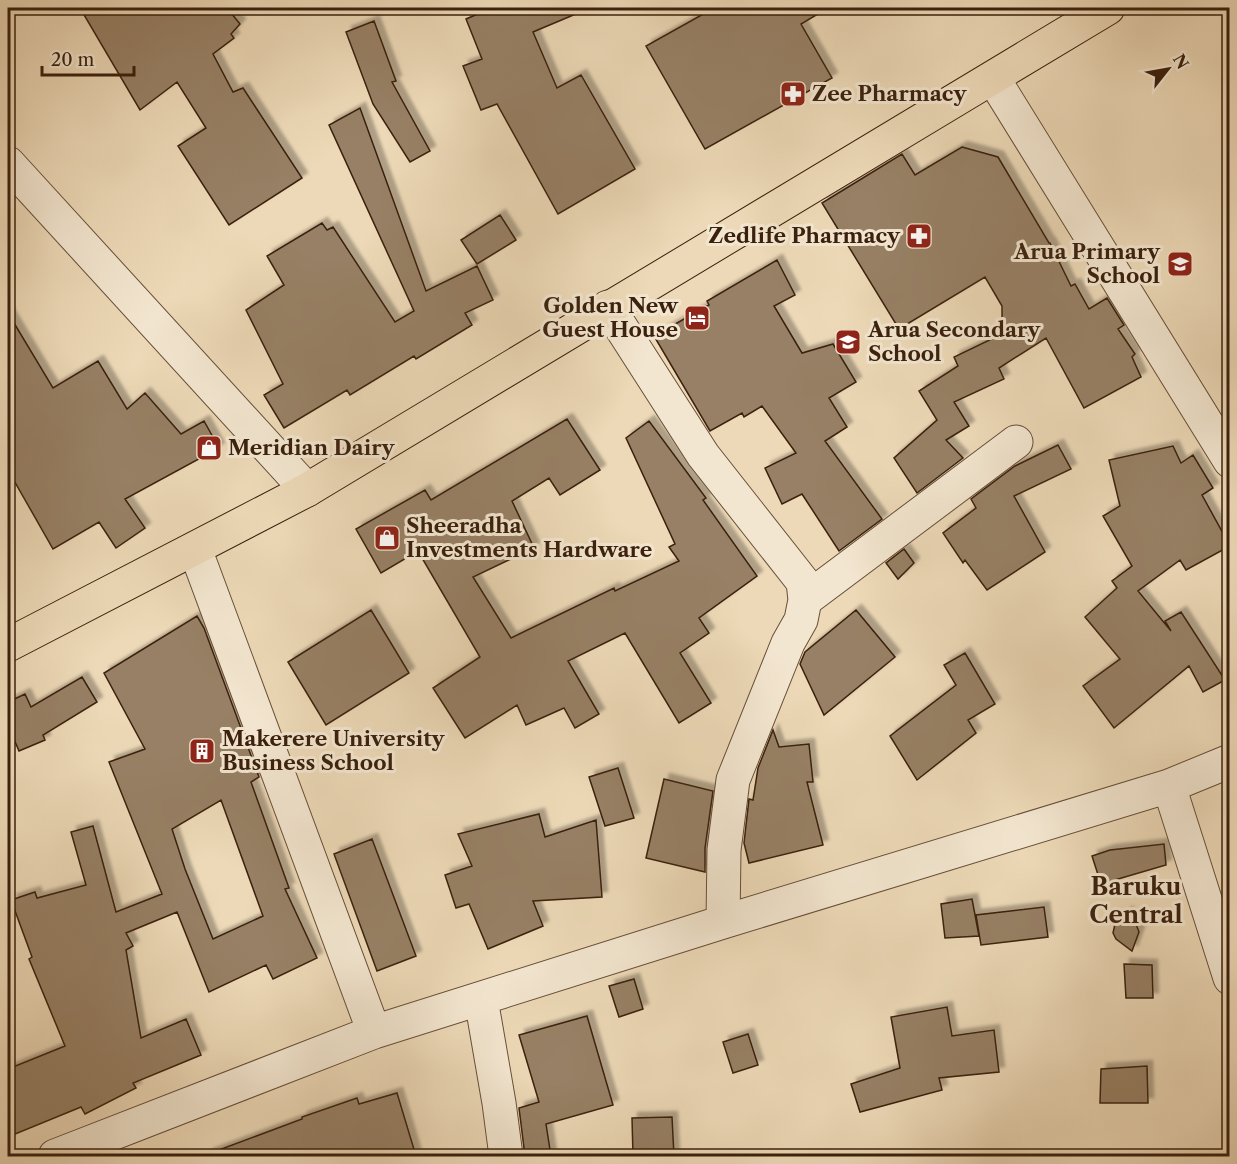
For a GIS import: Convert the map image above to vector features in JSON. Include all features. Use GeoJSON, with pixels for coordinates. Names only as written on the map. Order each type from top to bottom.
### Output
{"type":"FeatureCollection","features":[{"type":"Feature","properties":{"kind":"main road"},"geometry":{"type":"LineString","coordinates":[[8,645],[307,490],[1108,8]]}},
{"type":"Feature","properties":{"kind":"street"},"geometry":{"type":"LineString","coordinates":[[993,78],[1230,461]]}},
{"type":"Feature","properties":{"kind":"street"},"geometry":{"type":"LineString","coordinates":[[8,163],[307,490]]}},
{"type":"Feature","properties":{"kind":"street"},"geometry":{"type":"LineString","coordinates":[[608,307],[704,455],[803,582],[806,600],[801,620],[788,643],[733,780],[724,850],[723,922]]}},
{"type":"Feature","properties":{"kind":"street"},"geometry":{"type":"LineString","coordinates":[[806,600],[1016,442]]}},
{"type":"Feature","properties":{"kind":"street"},"geometry":{"type":"LineString","coordinates":[[195,549],[374,1032]]}},
{"type":"Feature","properties":{"kind":"street"},"geometry":{"type":"LineString","coordinates":[[56,1156],[374,1032],[723,922],[1169,786],[1230,761]]}},
{"type":"Feature","properties":{"kind":"street"},"geometry":{"type":"LineString","coordinates":[[1169,786],[1230,978]]}},
{"type":"Feature","properties":{"kind":"street"},"geometry":{"type":"LineString","coordinates":[[481,999],[506,1156]]}},
{"type":"Feature","properties":{"kind":"building"},"geometry":{"type":"Polygon","coordinates":[[[80,8],[227,8],[240,24],[231,34],[234,38],[213,54],[233,92],[243,88],[302,178],[229,225],[178,146],[206,128],[177,82],[140,110],[80,8]]]}},
{"type":"Feature","properties":{"kind":"building"},"geometry":{"type":"Polygon","coordinates":[[[478,8],[590,8],[533,32],[557,88],[581,75],[635,169],[558,214],[497,104],[481,110],[463,66],[482,59],[466,19],[480,13],[478,8]]]}},
{"type":"Feature","properties":{"kind":"building"},"geometry":{"type":"Polygon","coordinates":[[[714,8],[828,8],[801,24],[832,78],[705,149],[646,46],[714,8]]]}},
{"type":"Feature","properties":{"kind":"building"},"geometry":{"type":"Polygon","coordinates":[[[374,21],[396,81],[392,82],[430,151],[410,162],[373,104],[346,32],[374,21]]]}},
{"type":"Feature","properties":{"kind":"building"},"geometry":{"type":"Polygon","coordinates":[[[360,108],[426,291],[477,266],[493,300],[465,313],[472,325],[416,359],[414,356],[350,395],[347,390],[284,428],[264,395],[283,384],[246,310],[284,285],[267,256],[322,223],[327,230],[333,227],[395,322],[414,311],[329,125],[360,108]]]}},
{"type":"Feature","properties":{"kind":"building"},"geometry":{"type":"Polygon","coordinates":[[[962,147],[998,157],[1050,243],[1071,286],[1075,284],[1089,309],[1107,298],[1124,325],[1118,329],[1135,354],[1132,357],[1141,377],[1084,408],[1046,338],[999,368],[1004,379],[954,402],[969,426],[946,440],[963,458],[917,493],[894,458],[937,420],[919,391],[958,366],[954,357],[1002,334],[1002,306],[985,277],[899,329],[822,203],[902,154],[915,175],[962,147]]]}},
{"type":"Feature","properties":{"kind":"building"},"geometry":{"type":"Polygon","coordinates":[[[500,215],[516,240],[477,264],[461,240],[500,215]]]}},
{"type":"Feature","properties":{"kind":"building"},"geometry":{"type":"Polygon","coordinates":[[[777,260],[795,295],[774,306],[802,353],[833,344],[856,382],[829,398],[847,427],[825,441],[882,519],[839,551],[802,494],[782,504],[765,468],[796,453],[762,406],[744,417],[742,413],[710,431],[654,336],[709,305],[707,301],[777,260]]]}},
{"type":"Feature","properties":{"kind":"building"},"geometry":{"type":"Polygon","coordinates":[[[8,313],[53,388],[98,361],[127,409],[145,393],[181,434],[204,421],[219,448],[125,499],[145,528],[116,548],[99,522],[53,549],[8,470],[8,313]]]}},
{"type":"Feature","properties":{"kind":"building"},"geometry":{"type":"Polygon","coordinates":[[[567,419],[600,470],[560,495],[549,478],[512,501],[534,548],[473,577],[511,638],[614,588],[615,591],[679,561],[669,547],[675,544],[626,438],[649,421],[706,498],[703,500],[757,576],[699,618],[709,633],[680,653],[711,703],[679,723],[625,633],[568,661],[599,714],[575,728],[564,708],[526,725],[517,705],[465,738],[433,688],[480,657],[418,551],[381,573],[356,529],[425,490],[431,500],[567,419]]]}},
{"type":"Feature","properties":{"kind":"building"},"geometry":{"type":"Polygon","coordinates":[[[1058,445],[1071,469],[1014,496],[1045,552],[987,590],[965,560],[963,563],[943,533],[976,508],[971,499],[1015,466],[1058,445]]]}},
{"type":"Feature","properties":{"kind":"building"},"geometry":{"type":"Polygon","coordinates":[[[1173,446],[1181,463],[1193,455],[1213,488],[1202,495],[1230,546],[1186,570],[1180,560],[1138,591],[1171,631],[1165,621],[1181,612],[1225,680],[1203,692],[1189,666],[1114,728],[1083,686],[1120,659],[1085,617],[1117,588],[1112,581],[1132,566],[1103,516],[1120,506],[1109,460],[1173,446]]]}},
{"type":"Feature","properties":{"kind":"building"},"geometry":{"type":"Polygon","coordinates":[[[904,549],[914,563],[898,579],[886,563],[904,549]]]}},
{"type":"Feature","properties":{"kind":"building"},"geometry":{"type":"Polygon","coordinates":[[[371,610],[409,673],[326,725],[288,662],[371,610]]]}},
{"type":"Feature","properties":{"kind":"building"},"geometry":{"type":"Polygon","coordinates":[[[856,610],[895,657],[824,715],[800,664],[805,652],[856,610]]]}},
{"type":"Feature","properties":{"kind":"building"},"geometry":{"type":"Polygon","coordinates":[[[197,616],[204,628],[259,777],[251,782],[289,888],[285,889],[317,958],[273,979],[266,965],[209,992],[177,912],[126,933],[133,946],[126,950],[141,1038],[186,1019],[201,1055],[133,1083],[136,1088],[85,1114],[81,1107],[8,1137],[8,1069],[65,1046],[29,959],[32,957],[11,900],[35,892],[37,898],[86,885],[71,832],[93,826],[116,912],[162,894],[109,762],[145,749],[104,673],[197,616]],[[221,800],[172,829],[213,939],[263,916],[221,800]]]}},
{"type":"Feature","properties":{"kind":"building"},"geometry":{"type":"Polygon","coordinates":[[[965,653],[995,704],[968,720],[976,733],[917,780],[890,736],[956,685],[944,665],[965,653]]]}},
{"type":"Feature","properties":{"kind":"building"},"geometry":{"type":"Polygon","coordinates":[[[82,677],[97,702],[43,735],[45,740],[19,751],[8,725],[8,702],[25,694],[31,707],[82,677]]]}},
{"type":"Feature","properties":{"kind":"building"},"geometry":{"type":"Polygon","coordinates":[[[773,730],[779,747],[809,744],[813,782],[807,782],[823,845],[749,863],[744,843],[749,799],[753,800],[758,768],[773,730]]]}},
{"type":"Feature","properties":{"kind":"building"},"geometry":{"type":"Polygon","coordinates":[[[618,768],[634,818],[605,826],[589,777],[618,768]]]}},
{"type":"Feature","properties":{"kind":"building"},"geometry":{"type":"Polygon","coordinates":[[[664,779],[713,791],[705,848],[705,872],[646,858],[664,779]]]}},
{"type":"Feature","properties":{"kind":"building"},"geometry":{"type":"Polygon","coordinates":[[[539,814],[545,837],[596,820],[602,897],[533,901],[543,926],[488,949],[469,904],[456,908],[445,875],[472,866],[458,834],[539,814]]]}},
{"type":"Feature","properties":{"kind":"building"},"geometry":{"type":"Polygon","coordinates":[[[372,839],[416,956],[377,971],[334,854],[372,839]]]}},
{"type":"Feature","properties":{"kind":"building"},"geometry":{"type":"Polygon","coordinates":[[[1164,844],[1166,865],[1101,884],[1092,856],[1110,850],[1164,844]]]}},
{"type":"Feature","properties":{"kind":"building"},"geometry":{"type":"Polygon","coordinates":[[[972,899],[979,936],[945,938],[941,904],[972,899]]]}},
{"type":"Feature","properties":{"kind":"building"},"geometry":{"type":"Polygon","coordinates":[[[1044,907],[1048,937],[981,945],[976,915],[1044,907]]]}},
{"type":"Feature","properties":{"kind":"building"},"geometry":{"type":"Polygon","coordinates":[[[1127,912],[1139,932],[1132,951],[1116,939],[1113,933],[1115,924],[1127,912]]]}},
{"type":"Feature","properties":{"kind":"building"},"geometry":{"type":"Polygon","coordinates":[[[1124,964],[1152,965],[1153,998],[1126,998],[1124,964]]]}},
{"type":"Feature","properties":{"kind":"building"},"geometry":{"type":"Polygon","coordinates":[[[634,979],[643,1009],[619,1017],[609,986],[634,979]]]}},
{"type":"Feature","properties":{"kind":"building"},"geometry":{"type":"Polygon","coordinates":[[[947,1007],[952,1036],[994,1030],[999,1072],[939,1078],[942,1090],[860,1112],[851,1084],[900,1068],[891,1017],[947,1007]]]}},
{"type":"Feature","properties":{"kind":"building"},"geometry":{"type":"Polygon","coordinates":[[[587,1016],[613,1105],[546,1124],[551,1156],[525,1156],[519,1108],[539,1102],[519,1035],[587,1016]]]}},
{"type":"Feature","properties":{"kind":"building"},"geometry":{"type":"Polygon","coordinates":[[[748,1034],[758,1065],[733,1073],[723,1042],[748,1034]]]}},
{"type":"Feature","properties":{"kind":"building"},"geometry":{"type":"Polygon","coordinates":[[[1147,1066],[1148,1103],[1100,1103],[1101,1069],[1147,1066]]]}},
{"type":"Feature","properties":{"kind":"building"},"geometry":{"type":"Polygon","coordinates":[[[397,1093],[416,1156],[208,1156],[208,1154],[302,1119],[302,1117],[357,1098],[359,1104],[397,1093]]]}},
{"type":"Feature","properties":{"kind":"building"},"geometry":{"type":"Polygon","coordinates":[[[672,1117],[674,1156],[633,1156],[632,1118],[672,1117]]]}},
{"type":"Feature","properties":{"kind":"place","name":"Zee Pharmacy"},"geometry":{"type":"Point","coordinates":[793,94]}},
{"type":"Feature","properties":{"kind":"place","name":"Zedlife Pharmacy"},"geometry":{"type":"Point","coordinates":[919,236]}},
{"type":"Feature","properties":{"kind":"place","name":"Arua Primary School"},"geometry":{"type":"Point","coordinates":[1180,264]}},
{"type":"Feature","properties":{"kind":"place","name":"Golden New Guest House"},"geometry":{"type":"Point","coordinates":[697,318]}},
{"type":"Feature","properties":{"kind":"place","name":"Arua Secondary School"},"geometry":{"type":"Point","coordinates":[848,342]}},
{"type":"Feature","properties":{"kind":"place","name":"Meridian Dairy"},"geometry":{"type":"Point","coordinates":[209,448]}},
{"type":"Feature","properties":{"kind":"place","name":"Sheeradha Investments Hardware"},"geometry":{"type":"Point","coordinates":[387,538]}},
{"type":"Feature","properties":{"kind":"place","name":"Makerere University Business School"},"geometry":{"type":"Point","coordinates":[202,751]}},
{"type":"Feature","properties":{"kind":"district","name":"Baruku Central"},"geometry":{"type":"Point","coordinates":[1136,901]}}]}
